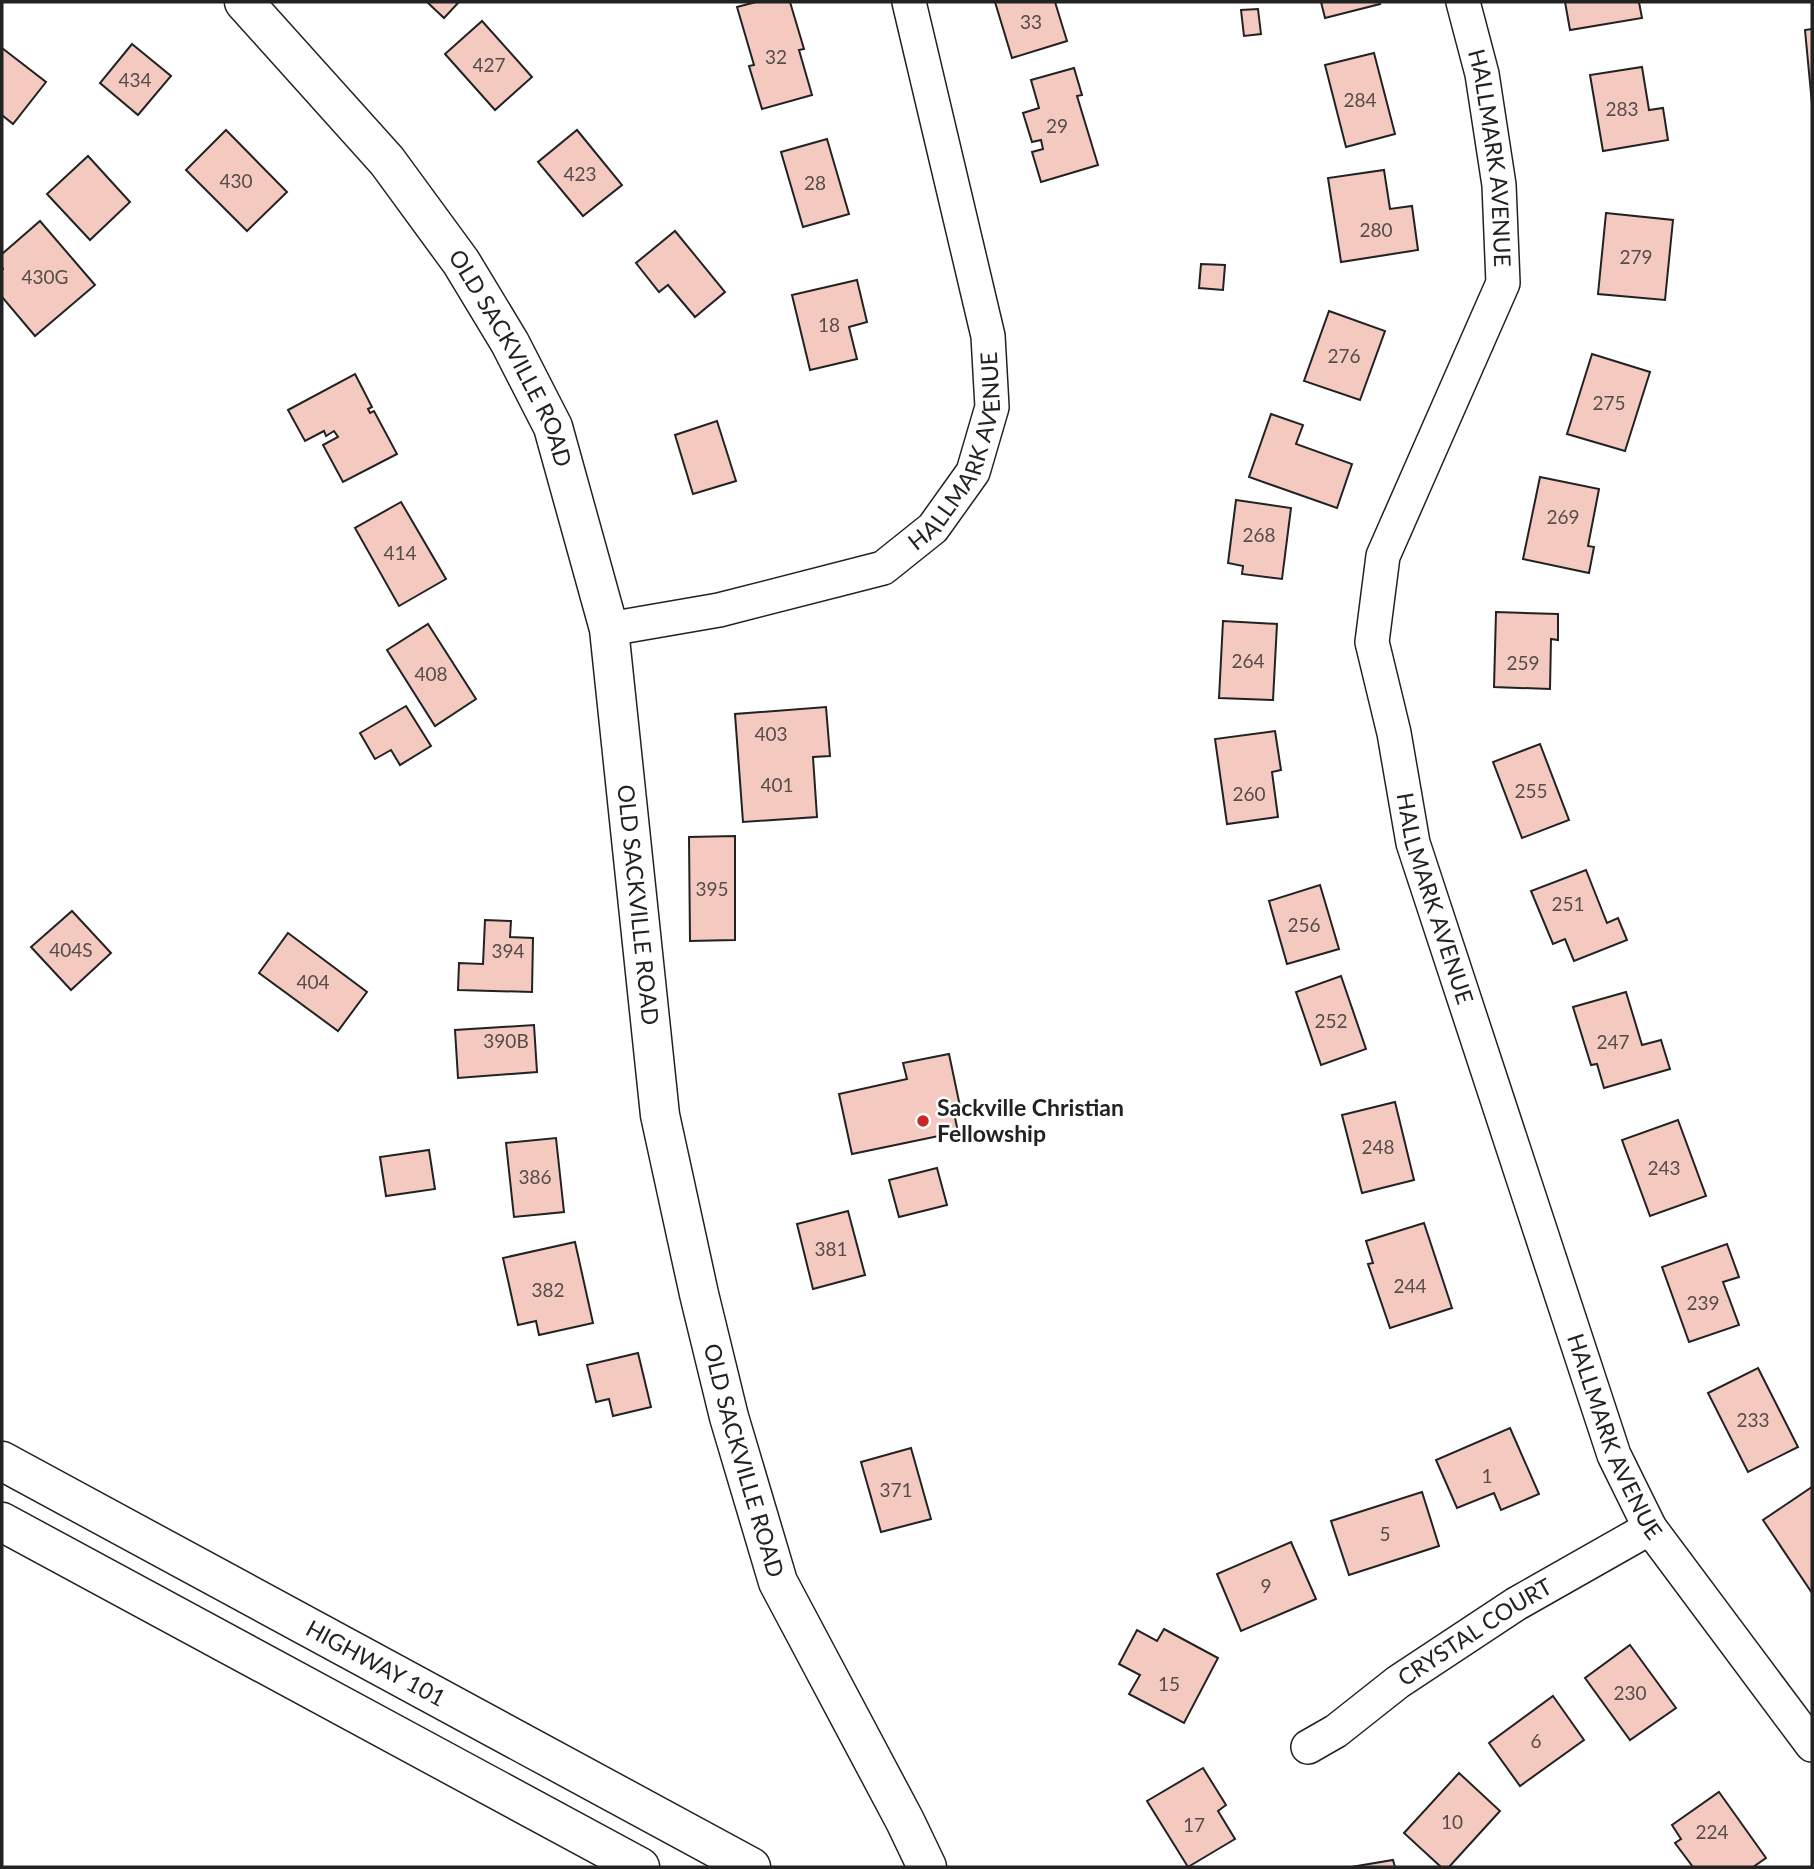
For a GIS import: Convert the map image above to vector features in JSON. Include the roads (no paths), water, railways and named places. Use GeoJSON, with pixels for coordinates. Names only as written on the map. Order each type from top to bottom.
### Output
{"type":"FeatureCollection","features":[{"type":"Feature","properties":{"kind":"main road","name":"OLD SACKVILLE ROAD"},"geometry":{"type":"LineString","coordinates":[[244,2],[387,161],[461,262],[509,343],[553,427],[608,629],[660,1115],[729,1418],[778,1582],[928,1867]]}},
{"type":"Feature","properties":{"kind":"main road","name":"HIGHWAY 101"},"geometry":{"type":"LineString","coordinates":[[2,1461],[751,1867]]}},
{"type":"Feature","properties":{"kind":"main road"},"geometry":{"type":"LineString","coordinates":[[2,1522],[640,1867]]}},
{"type":"Feature","properties":{"kind":"street","name":"HALLMARK AVENUE"},"geometry":{"type":"LineString","coordinates":[[608,629],[719,610],[883,568],[933,528],[973,472],[992,407],[988,336],[909,2]]}},
{"type":"Feature","properties":{"kind":"street","name":"HALLMARK AVENUE"},"geometry":{"type":"LineString","coordinates":[[1462,2],[1482,74],[1498,173],[1503,283],[1383,556],[1372,642],[1394,733],[1413,843],[1614,1455],[1650,1528],[1812,1745]]}},
{"type":"Feature","properties":{"kind":"street","name":"CRYSTAL COURT"},"geometry":{"type":"LineString","coordinates":[[1308,1747],[1336,1731],[1398,1682],[1516,1604],[1650,1528]]}},
{"type":"Feature","properties":{"kind":"place","name":"Sackville Christian Fellowship"},"geometry":{"type":"Point","coordinates":[923,1121]}}]}
